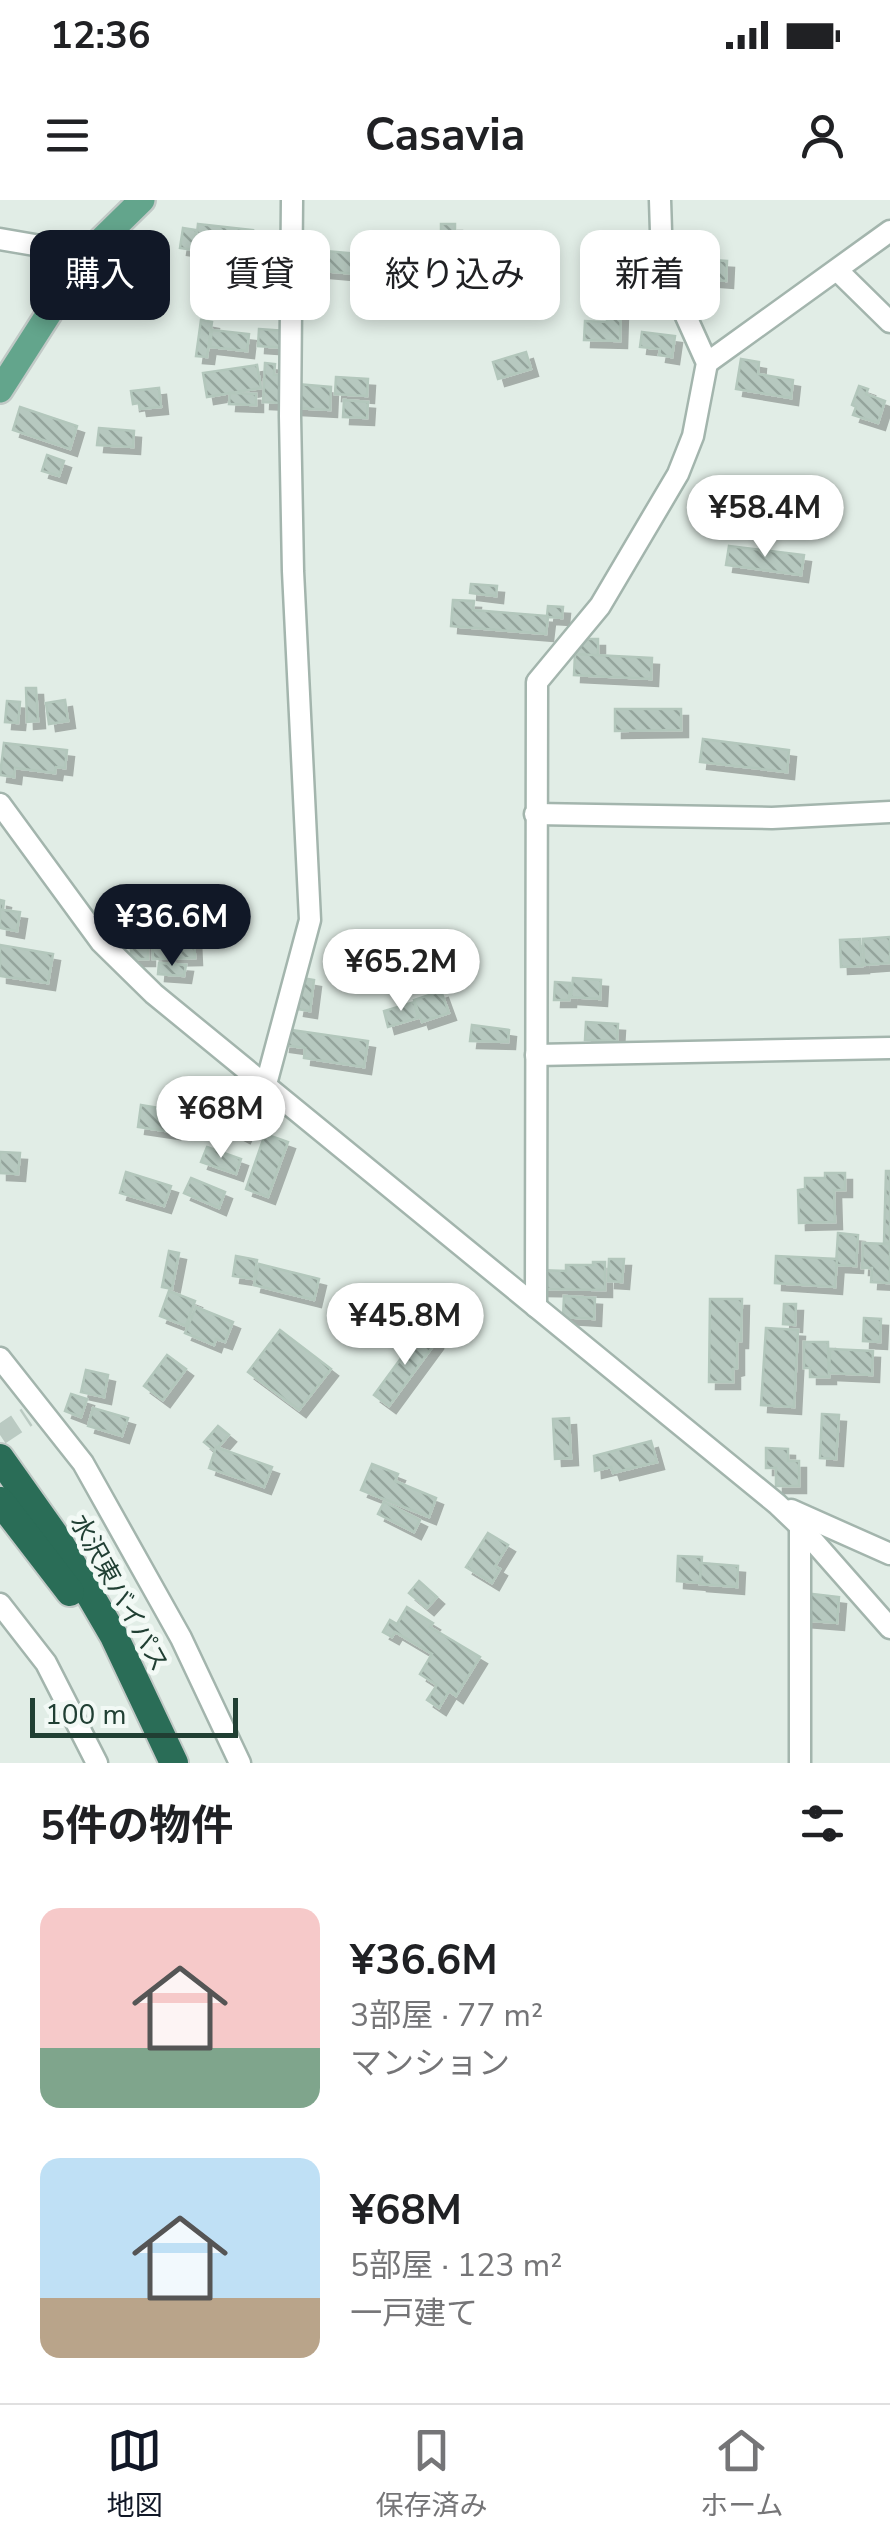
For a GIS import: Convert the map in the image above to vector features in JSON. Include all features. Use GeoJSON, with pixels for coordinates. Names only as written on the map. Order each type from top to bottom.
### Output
{"type":"FeatureCollection","features":[{"type":"Feature","properties":{"kind":"highway"},"geometry":{"type":"LineString","coordinates":[[0,1439],[94,1590],[114,1636]]}},
{"type":"Feature","properties":{"kind":"highway","name":"水沢東バイパス"},"geometry":{"type":"LineString","coordinates":[[0,1458],[58,1540],[114,1636],[174,1763]]}},
{"type":"Feature","properties":{"kind":"highway"},"geometry":{"type":"LineString","coordinates":[[0,1500],[64,1583],[153,1718]]}},
{"type":"Feature","properties":{"kind":"main road"},"geometry":{"type":"LineString","coordinates":[[111,230],[142,200]]}},
{"type":"Feature","properties":{"kind":"main road"},"geometry":{"type":"LineString","coordinates":[[0,390],[45,320]]}},
{"type":"Feature","properties":{"kind":"street"},"geometry":{"type":"LineString","coordinates":[[265,1088],[310,920],[292,532],[292,200]]}},
{"type":"Feature","properties":{"kind":"street"},"geometry":{"type":"LineString","coordinates":[[536,1307],[536,682],[600,606],[678,474],[693,436],[708,364],[662,263],[660,200]]}},
{"type":"Feature","properties":{"kind":"street"},"geometry":{"type":"LineString","coordinates":[[708,364],[890,231]]}},
{"type":"Feature","properties":{"kind":"street"},"geometry":{"type":"LineString","coordinates":[[0,239],[30,244]]}},
{"type":"Feature","properties":{"kind":"street"},"geometry":{"type":"LineString","coordinates":[[838,270],[890,322]]}},
{"type":"Feature","properties":{"kind":"street"},"geometry":{"type":"LineString","coordinates":[[0,804],[101,942],[154,994],[777,1504],[890,1628]]}},
{"type":"Feature","properties":{"kind":"street"},"geometry":{"type":"LineString","coordinates":[[535,814],[772,818],[890,812]]}},
{"type":"Feature","properties":{"kind":"street"},"geometry":{"type":"LineString","coordinates":[[536,1055],[890,1048]]}},
{"type":"Feature","properties":{"kind":"street"},"geometry":{"type":"LineString","coordinates":[[0,1358],[34,1412],[83,1463],[128,1540],[240,1763]]}},
{"type":"Feature","properties":{"kind":"street"},"geometry":{"type":"LineString","coordinates":[[777,1504],[890,1554]]}},
{"type":"Feature","properties":{"kind":"street"},"geometry":{"type":"LineString","coordinates":[[800,1526],[800,1763]]}},
{"type":"Feature","properties":{"kind":"street"},"geometry":{"type":"LineString","coordinates":[[0,1604],[46,1663],[97,1763]]}},
{"type":"Feature","properties":{"kind":"building"},"geometry":{"type":"Polygon","coordinates":[[[198,224],[253,230],[197,230],[198,224]]]}},
{"type":"Feature","properties":{"kind":"building"},"geometry":{"type":"Polygon","coordinates":[[[441,224],[455,224],[455,230],[441,230],[441,224]]]}},
{"type":"Feature","properties":{"kind":"building"},"geometry":{"type":"Polygon","coordinates":[[[183,228],[196,230],[190,230],[190,249],[180,248],[183,228]]]}},
{"type":"Feature","properties":{"kind":"building"},"geometry":{"type":"Polygon","coordinates":[[[330,251],[350,253],[350,273],[330,272],[330,251]]]}},
{"type":"Feature","properties":{"kind":"building"},"geometry":{"type":"Polygon","coordinates":[[[720,261],[727,261],[726,281],[720,280],[720,261]]]}},
{"type":"Feature","properties":{"kind":"building"},"geometry":{"type":"Polygon","coordinates":[[[201,320],[212,322],[207,357],[196,356],[201,320]]]}},
{"type":"Feature","properties":{"kind":"building"},"geometry":{"type":"Polygon","coordinates":[[[621,320],[620,341],[584,340],[585,321],[621,320]]]}},
{"type":"Feature","properties":{"kind":"building"},"geometry":{"type":"Polygon","coordinates":[[[259,329],[286,331],[285,348],[258,346],[259,329]]]}},
{"type":"Feature","properties":{"kind":"building"},"geometry":{"type":"Polygon","coordinates":[[[212,330],[249,334],[247,351],[210,347],[212,330]]]}},
{"type":"Feature","properties":{"kind":"building"},"geometry":{"type":"Polygon","coordinates":[[[642,332],[675,336],[672,357],[659,355],[660,349],[640,347],[642,332]]]}},
{"type":"Feature","properties":{"kind":"building"},"geometry":{"type":"Polygon","coordinates":[[[526,352],[531,369],[498,379],[493,362],[526,352]]]}},
{"type":"Feature","properties":{"kind":"building"},"geometry":{"type":"Polygon","coordinates":[[[741,359],[759,362],[758,374],[793,380],[791,398],[736,389],[741,359]]]}},
{"type":"Feature","properties":{"kind":"building"},"geometry":{"type":"Polygon","coordinates":[[[265,363],[275,364],[274,375],[284,375],[282,403],[263,402],[265,363]]]}},
{"type":"Feature","properties":{"kind":"building"},"geometry":{"type":"Polygon","coordinates":[[[257,365],[261,388],[207,397],[203,373],[257,365]]]}},
{"type":"Feature","properties":{"kind":"building"},"geometry":{"type":"Polygon","coordinates":[[[336,377],[368,379],[367,396],[335,394],[336,377]]]}},
{"type":"Feature","properties":{"kind":"building"},"geometry":{"type":"Polygon","coordinates":[[[297,384],[331,387],[330,410],[295,408],[297,384]]]}},
{"type":"Feature","properties":{"kind":"building"},"geometry":{"type":"Polygon","coordinates":[[[859,386],[868,389],[866,394],[885,401],[878,423],[853,415],[856,407],[852,405],[859,386]]]}},
{"type":"Feature","properties":{"kind":"building"},"geometry":{"type":"Polygon","coordinates":[[[159,388],[161,407],[140,409],[139,403],[133,404],[131,391],[159,388]]]}},
{"type":"Feature","properties":{"kind":"building"},"geometry":{"type":"Polygon","coordinates":[[[230,393],[256,394],[256,405],[229,404],[230,393]]]}},
{"type":"Feature","properties":{"kind":"building"},"geometry":{"type":"Polygon","coordinates":[[[344,400],[368,402],[367,418],[343,417],[344,400]]]}},
{"type":"Feature","properties":{"kind":"building"},"geometry":{"type":"Polygon","coordinates":[[[20,407],[77,426],[70,449],[13,430],[20,407]]]}},
{"type":"Feature","properties":{"kind":"building"},"geometry":{"type":"Polygon","coordinates":[[[99,428],[134,431],[133,447],[97,445],[99,428]]]}},
{"type":"Feature","properties":{"kind":"building"},"geometry":{"type":"Polygon","coordinates":[[[47,455],[64,461],[59,476],[42,471],[47,455]]]}},
{"type":"Feature","properties":{"kind":"building"},"geometry":{"type":"Polygon","coordinates":[[[729,546],[804,555],[801,575],[726,565],[729,546]]]}},
{"type":"Feature","properties":{"kind":"building"},"geometry":{"type":"Polygon","coordinates":[[[471,584],[497,586],[496,596],[470,593],[471,584]]]}},
{"type":"Feature","properties":{"kind":"building"},"geometry":{"type":"Polygon","coordinates":[[[453,600],[474,601],[473,610],[547,616],[548,606],[563,607],[562,618],[548,617],[546,634],[451,626],[453,600]]]}},
{"type":"Feature","properties":{"kind":"building"},"geometry":{"type":"Polygon","coordinates":[[[575,639],[598,639],[598,656],[575,656],[575,639]]]}},
{"type":"Feature","properties":{"kind":"building"},"geometry":{"type":"Polygon","coordinates":[[[575,654],[652,658],[651,679],[574,675],[575,654]]]}},
{"type":"Feature","properties":{"kind":"building"},"geometry":{"type":"Polygon","coordinates":[[[26,688],[36,688],[38,721],[27,722],[26,688]]]}},
{"type":"Feature","properties":{"kind":"building"},"geometry":{"type":"Polygon","coordinates":[[[65,700],[68,721],[49,724],[46,703],[65,700]]]}},
{"type":"Feature","properties":{"kind":"building"},"geometry":{"type":"Polygon","coordinates":[[[7,701],[20,702],[18,723],[5,722],[7,701]]]}},
{"type":"Feature","properties":{"kind":"building"},"geometry":{"type":"Polygon","coordinates":[[[615,709],[681,709],[681,730],[615,731],[615,709]]]}},
{"type":"Feature","properties":{"kind":"building"},"geometry":{"type":"Polygon","coordinates":[[[703,739],[789,750],[787,772],[700,762],[703,739]]]}},
{"type":"Feature","properties":{"kind":"building"},"geometry":{"type":"Polygon","coordinates":[[[4,743],[67,750],[65,768],[56,767],[55,773],[15,768],[14,777],[0,775],[4,743]]]}},
{"type":"Feature","properties":{"kind":"building"},"geometry":{"type":"Polygon","coordinates":[[[0,900],[4,901],[3,910],[20,912],[17,931],[0,928],[0,900]]]}},
{"type":"Feature","properties":{"kind":"building"},"geometry":{"type":"Polygon","coordinates":[[[131,931],[148,932],[148,959],[131,959],[131,931]]]}},
{"type":"Feature","properties":{"kind":"building"},"geometry":{"type":"Polygon","coordinates":[[[152,936],[194,936],[195,958],[153,959],[152,936]]]}},
{"type":"Feature","properties":{"kind":"building"},"geometry":{"type":"Polygon","coordinates":[[[890,937],[890,963],[864,965],[863,939],[890,937]]]}},
{"type":"Feature","properties":{"kind":"building"},"geometry":{"type":"Polygon","coordinates":[[[860,939],[862,966],[841,967],[840,940],[860,939]]]}},
{"type":"Feature","properties":{"kind":"building"},"geometry":{"type":"Polygon","coordinates":[[[0,945],[53,954],[48,983],[0,976],[0,945]]]}},
{"type":"Feature","properties":{"kind":"building"},"geometry":{"type":"Polygon","coordinates":[[[159,963],[186,965],[184,976],[158,974],[159,963]]]}},
{"type":"Feature","properties":{"kind":"building"},"geometry":{"type":"Polygon","coordinates":[[[302,978],[314,980],[310,1011],[297,1009],[302,978]]]}},
{"type":"Feature","properties":{"kind":"building"},"geometry":{"type":"Polygon","coordinates":[[[573,978],[601,980],[600,999],[571,997],[573,978]]]}},
{"type":"Feature","properties":{"kind":"building"},"geometry":{"type":"Polygon","coordinates":[[[555,982],[570,983],[569,1000],[554,1000],[555,982]]]}},
{"type":"Feature","properties":{"kind":"building"},"geometry":{"type":"Polygon","coordinates":[[[441,991],[449,1013],[422,1022],[414,1000],[441,991]]]}},
{"type":"Feature","properties":{"kind":"building"},"geometry":{"type":"Polygon","coordinates":[[[414,1002],[418,1018],[388,1027],[384,1011],[414,1002]]]}},
{"type":"Feature","properties":{"kind":"building"},"geometry":{"type":"Polygon","coordinates":[[[586,1022],[618,1024],[617,1041],[585,1040],[586,1022]]]}},
{"type":"Feature","properties":{"kind":"building"},"geometry":{"type":"Polygon","coordinates":[[[472,1025],[509,1030],[508,1042],[470,1041],[472,1025]]]}},
{"type":"Feature","properties":{"kind":"building"},"geometry":{"type":"Polygon","coordinates":[[[285,1029],[368,1041],[364,1067],[304,1058],[305,1048],[283,1045],[285,1029]]]}},
{"type":"Feature","properties":{"kind":"building"},"geometry":{"type":"Polygon","coordinates":[[[141,1105],[177,1111],[173,1132],[138,1127],[141,1105]]]}},
{"type":"Feature","properties":{"kind":"building"},"geometry":{"type":"Polygon","coordinates":[[[225,1109],[250,1121],[243,1136],[218,1123],[225,1109]]]}},
{"type":"Feature","properties":{"kind":"building"},"geometry":{"type":"Polygon","coordinates":[[[265,1134],[288,1142],[268,1197],[246,1189],[265,1134]]]}},
{"type":"Feature","properties":{"kind":"building"},"geometry":{"type":"Polygon","coordinates":[[[207,1147],[241,1159],[236,1174],[201,1162],[207,1147]]]}},
{"type":"Feature","properties":{"kind":"building"},"geometry":{"type":"Polygon","coordinates":[[[0,1152],[20,1153],[18,1174],[0,1173],[0,1152]]]}},
{"type":"Feature","properties":{"kind":"building"},"geometry":{"type":"Polygon","coordinates":[[[886,1171],[890,1171],[890,1243],[884,1243],[886,1171]]]}},
{"type":"Feature","properties":{"kind":"building"},"geometry":{"type":"Polygon","coordinates":[[[126,1172],[171,1186],[164,1206],[120,1193],[126,1172]]]}},
{"type":"Feature","properties":{"kind":"building"},"geometry":{"type":"Polygon","coordinates":[[[825,1173],[845,1173],[845,1190],[834,1190],[835,1222],[799,1223],[798,1190],[805,1189],[805,1178],[825,1178],[825,1173]]]}},
{"type":"Feature","properties":{"kind":"building"},"geometry":{"type":"Polygon","coordinates":[[[191,1178],[225,1192],[219,1208],[184,1193],[191,1178]]]}},
{"type":"Feature","properties":{"kind":"building"},"geometry":{"type":"Polygon","coordinates":[[[838,1233],[858,1235],[856,1266],[836,1265],[838,1233]]]}},
{"type":"Feature","properties":{"kind":"building"},"geometry":{"type":"Polygon","coordinates":[[[863,1243],[890,1244],[890,1283],[871,1282],[872,1268],[862,1268],[863,1243]]]}},
{"type":"Feature","properties":{"kind":"building"},"geometry":{"type":"Polygon","coordinates":[[[169,1251],[179,1253],[172,1289],[162,1287],[169,1251]]]}},
{"type":"Feature","properties":{"kind":"building"},"geometry":{"type":"Polygon","coordinates":[[[236,1256],[257,1260],[254,1279],[233,1276],[236,1256]]]}},
{"type":"Feature","properties":{"kind":"building"},"geometry":{"type":"Polygon","coordinates":[[[776,1256],[837,1259],[835,1287],[775,1283],[776,1256]]]}},
{"type":"Feature","properties":{"kind":"building"},"geometry":{"type":"Polygon","coordinates":[[[609,1259],[624,1259],[622,1282],[608,1281],[609,1259]]]}},
{"type":"Feature","properties":{"kind":"building"},"geometry":{"type":"Polygon","coordinates":[[[605,1262],[605,1290],[538,1289],[539,1270],[566,1271],[566,1265],[605,1262]]]}},
{"type":"Feature","properties":{"kind":"building"},"geometry":{"type":"Polygon","coordinates":[[[259,1264],[319,1279],[314,1300],[254,1285],[259,1264]]]}},
{"type":"Feature","properties":{"kind":"building"},"geometry":{"type":"Polygon","coordinates":[[[169,1291],[195,1301],[186,1326],[160,1316],[169,1291]]]}},
{"type":"Feature","properties":{"kind":"building"},"geometry":{"type":"Polygon","coordinates":[[[564,1296],[595,1298],[594,1319],[563,1317],[564,1296]]]}},
{"type":"Feature","properties":{"kind":"building"},"geometry":{"type":"Polygon","coordinates":[[[710,1299],[742,1299],[741,1341],[737,1341],[733,1382],[709,1382],[710,1299]]]}},
{"type":"Feature","properties":{"kind":"building"},"geometry":{"type":"Polygon","coordinates":[[[784,1304],[796,1304],[795,1325],[783,1324],[784,1304]]]}},
{"type":"Feature","properties":{"kind":"building"},"geometry":{"type":"Polygon","coordinates":[[[196,1307],[233,1322],[225,1342],[216,1339],[214,1345],[185,1333],[196,1307]]]}},
{"type":"Feature","properties":{"kind":"building"},"geometry":{"type":"Polygon","coordinates":[[[864,1318],[881,1319],[880,1342],[863,1341],[864,1318]]]}},
{"type":"Feature","properties":{"kind":"building"},"geometry":{"type":"Polygon","coordinates":[[[766,1328],[798,1330],[794,1407],[761,1405],[766,1328]]]}},
{"type":"Feature","properties":{"kind":"building"},"geometry":{"type":"Polygon","coordinates":[[[280,1330],[331,1369],[299,1410],[248,1372],[280,1330]]]}},
{"type":"Feature","properties":{"kind":"building"},"geometry":{"type":"Polygon","coordinates":[[[421,1331],[436,1342],[389,1406],[374,1395],[421,1331]]]}},
{"type":"Feature","properties":{"kind":"building"},"geometry":{"type":"Polygon","coordinates":[[[804,1342],[828,1342],[829,1377],[810,1377],[810,1368],[804,1368],[804,1342]]]}},
{"type":"Feature","properties":{"kind":"building"},"geometry":{"type":"Polygon","coordinates":[[[830,1349],[873,1351],[872,1375],[829,1373],[830,1349]]]}},
{"type":"Feature","properties":{"kind":"building"},"geometry":{"type":"Polygon","coordinates":[[[167,1355],[186,1369],[163,1400],[144,1386],[167,1355]]]}},
{"type":"Feature","properties":{"kind":"building"},"geometry":{"type":"Polygon","coordinates":[[[86,1370],[108,1375],[104,1397],[81,1392],[86,1370]]]}},
{"type":"Feature","properties":{"kind":"building"},"geometry":{"type":"Polygon","coordinates":[[[71,1394],[87,1399],[81,1417],[65,1411],[71,1394]]]}},
{"type":"Feature","properties":{"kind":"building"},"geometry":{"type":"Polygon","coordinates":[[[93,1408],[128,1418],[122,1436],[88,1426],[93,1408]]]}},
{"type":"Feature","properties":{"kind":"building"},"geometry":{"type":"Polygon","coordinates":[[[822,1414],[839,1415],[836,1459],[820,1458],[822,1414]]]}},
{"type":"Feature","properties":{"kind":"building"},"geometry":{"type":"Polygon","coordinates":[[[569,1418],[571,1458],[555,1459],[553,1419],[569,1418]]]}},
{"type":"Feature","properties":{"kind":"building"},"geometry":{"type":"Polygon","coordinates":[[[218,1426],[229,1435],[215,1451],[204,1442],[218,1426]]]}},
{"type":"Feature","properties":{"kind":"building"},"geometry":{"type":"Polygon","coordinates":[[[651,1441],[657,1462],[613,1473],[611,1467],[595,1471],[594,1456],[651,1441]]]}},
{"type":"Feature","properties":{"kind":"building"},"geometry":{"type":"Polygon","coordinates":[[[216,1447],[272,1467],[264,1487],[209,1468],[216,1447]]]}},
{"type":"Feature","properties":{"kind":"building"},"geometry":{"type":"Polygon","coordinates":[[[766,1448],[788,1449],[788,1461],[799,1461],[799,1486],[776,1486],[776,1468],[766,1468],[766,1448]]]}},
{"type":"Feature","properties":{"kind":"building"},"geometry":{"type":"Polygon","coordinates":[[[372,1464],[398,1474],[395,1481],[436,1498],[429,1517],[361,1490],[372,1464]]]}},
{"type":"Feature","properties":{"kind":"building"},"geometry":{"type":"Polygon","coordinates":[[[384,1502],[420,1520],[414,1532],[378,1514],[384,1502]]]}},
{"type":"Feature","properties":{"kind":"building"},"geometry":{"type":"Polygon","coordinates":[[[488,1533],[508,1545],[495,1566],[500,1569],[492,1583],[466,1567],[488,1533]]]}},
{"type":"Feature","properties":{"kind":"building"},"geometry":{"type":"Polygon","coordinates":[[[678,1556],[702,1557],[700,1583],[677,1581],[678,1556]]]}},
{"type":"Feature","properties":{"kind":"building"},"geometry":{"type":"Polygon","coordinates":[[[701,1563],[738,1566],[737,1587],[700,1584],[701,1563]]]}},
{"type":"Feature","properties":{"kind":"building"},"geometry":{"type":"Polygon","coordinates":[[[419,1581],[437,1597],[427,1608],[409,1593],[419,1581]]]}},
{"type":"Feature","properties":{"kind":"building"},"geometry":{"type":"Polygon","coordinates":[[[804,1593],[839,1597],[837,1623],[802,1620],[804,1593]]]}},
{"type":"Feature","properties":{"kind":"building"},"geometry":{"type":"Polygon","coordinates":[[[407,1607],[433,1623],[430,1627],[480,1657],[456,1696],[449,1691],[439,1708],[427,1700],[437,1685],[420,1674],[432,1654],[395,1632],[392,1637],[383,1632],[390,1620],[397,1624],[407,1607]]]}},
{"type":"Feature","properties":{"kind":"tunnel"},"geometry":{"type":"LineString","coordinates":[[0,1435],[27,1417]]}}]}
